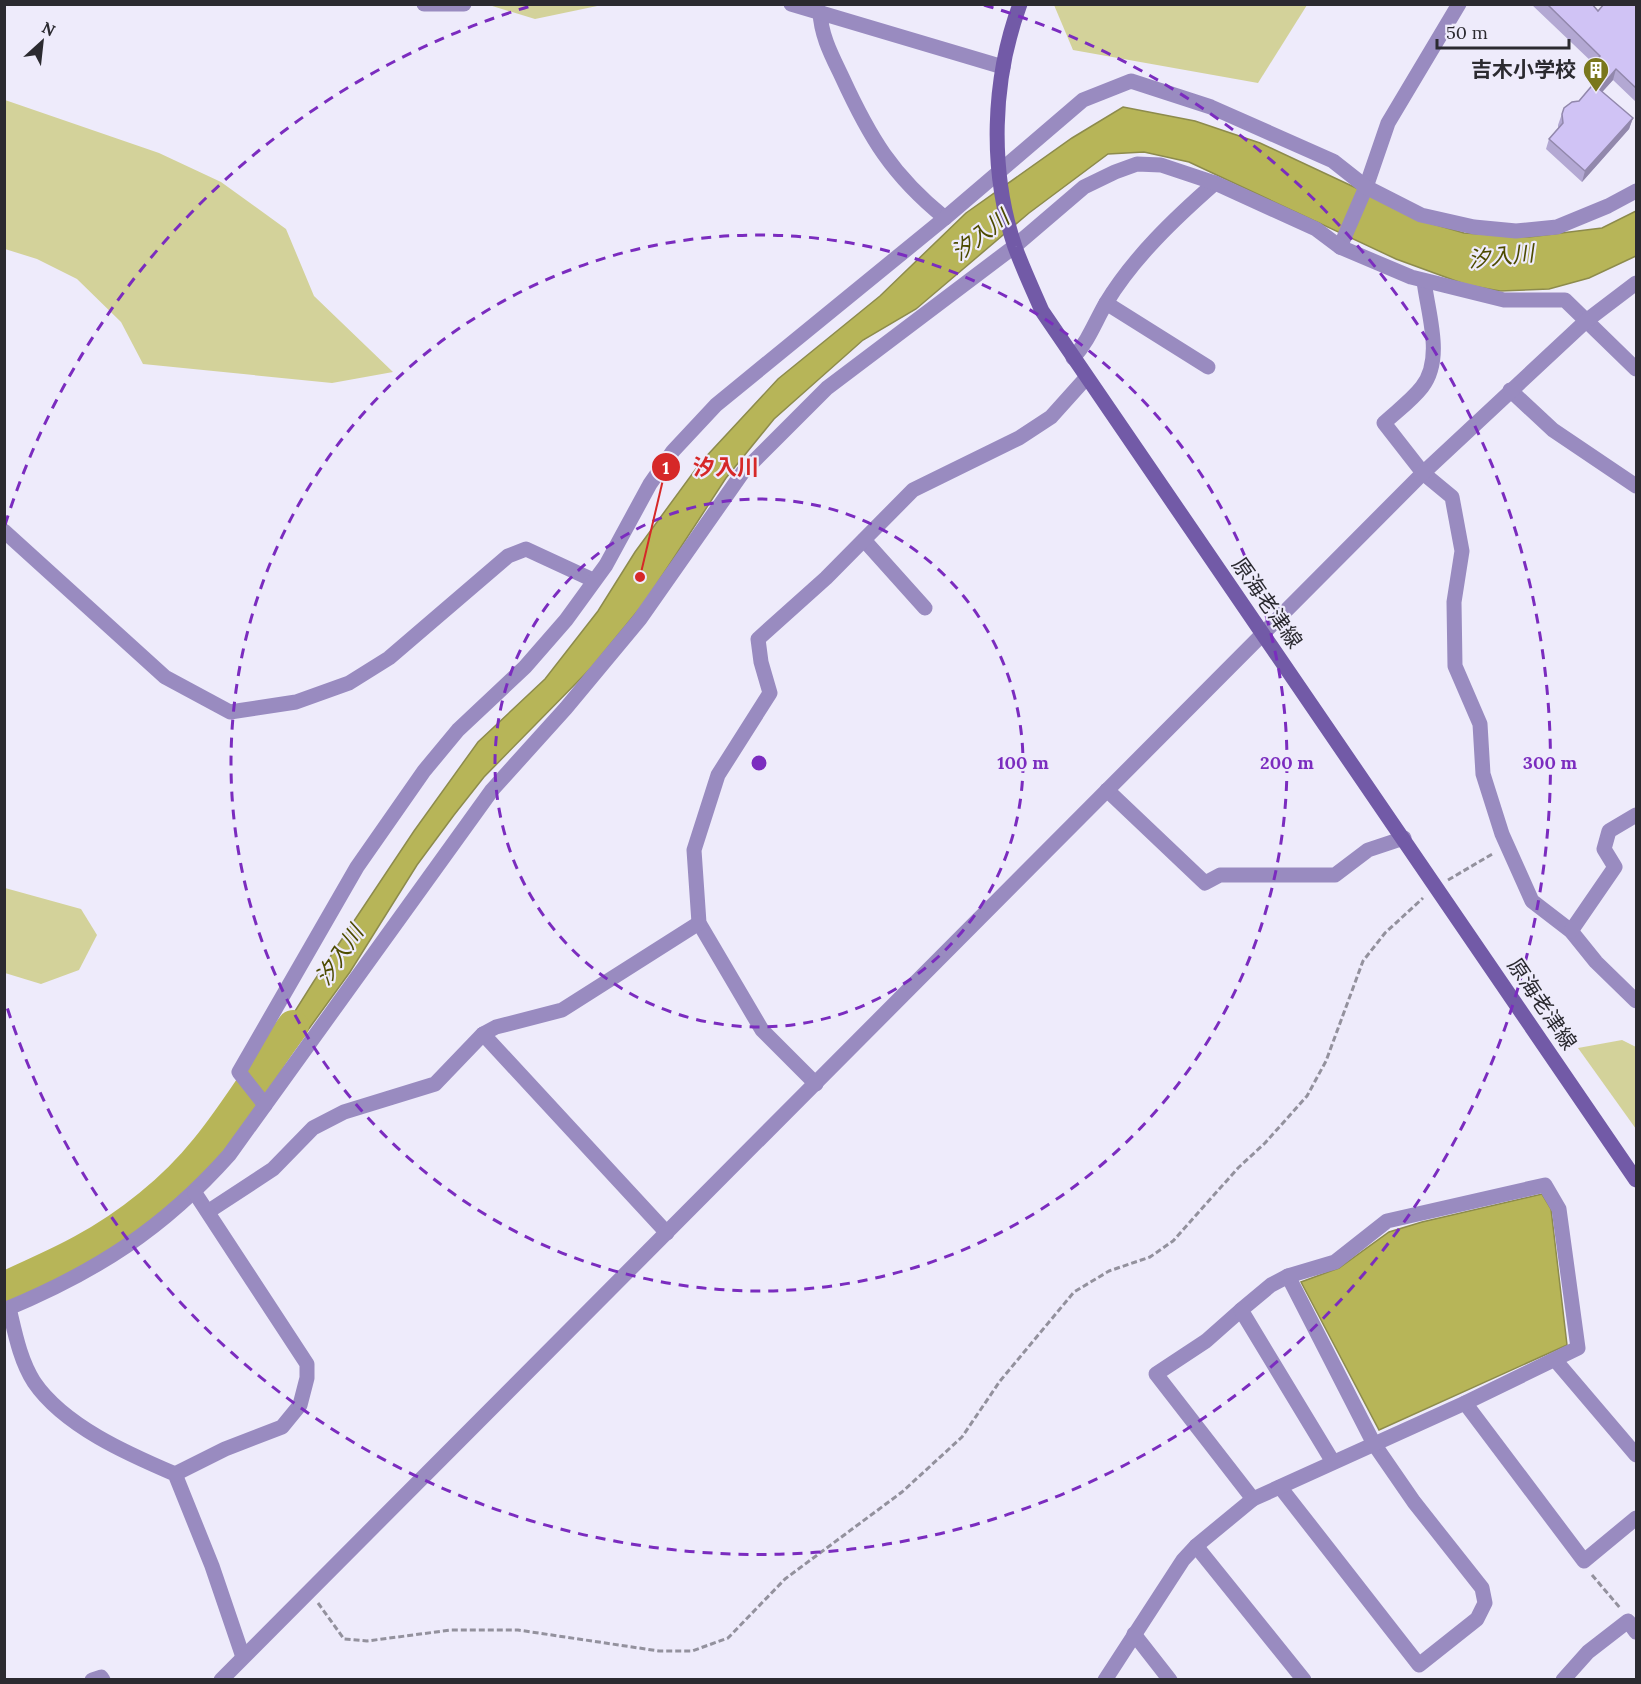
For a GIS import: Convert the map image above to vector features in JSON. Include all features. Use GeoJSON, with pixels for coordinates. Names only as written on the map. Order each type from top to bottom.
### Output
{"type":"FeatureCollection","features":[{"type":"Feature","properties":{"kind":"main road","name":"原海老津線"},"geometry":{"type":"LineString","coordinates":[[1020,4],[1003,67],[997,136],[999,170],[1014,242],[1042,311],[1636,1180]]}},
{"type":"Feature","properties":{"kind":"street"},"geometry":{"type":"LineString","coordinates":[[424,4],[464,4]]}},
{"type":"Feature","properties":{"kind":"street"},"geometry":{"type":"LineString","coordinates":[[791,4],[1003,67]]}},
{"type":"Feature","properties":{"kind":"street"},"geometry":{"type":"LineString","coordinates":[[1340,247],[1365,189],[1388,123],[1459,4]]}},
{"type":"Feature","properties":{"kind":"street"},"geometry":{"type":"LineString","coordinates":[[819,12],[821,32],[863,123],[903,182],[945,218]]}},
{"type":"Feature","properties":{"kind":"street"},"geometry":{"type":"LineString","coordinates":[[265,1105],[239,1072],[357,867],[424,771],[458,730],[525,667],[566,620],[606,565],[650,484],[673,451],[716,405],[945,218],[1083,100],[1131,81],[1211,106],[1333,161],[1365,189],[1421,215],[1496,231],[1557,227],[1608,206],[1636,191]]}},
{"type":"Feature","properties":{"kind":"street"},"geometry":{"type":"LineString","coordinates":[[243,1657],[212,1566],[175,1474],[119,1449],[80,1424],[54,1403],[34,1382],[20,1350],[7,1309],[88,1272],[173,1213],[195,1193],[229,1155],[492,790],[566,708],[640,619],[743,472],[827,388],[1084,187],[1137,164],[1161,165],[1215,183],[1316,229],[1340,247],[1424,281],[1504,300],[1565,300],[1636,369]]}},
{"type":"Feature","properties":{"kind":"street"},"geometry":{"type":"LineString","coordinates":[[1072,358],[1088,341],[1106,303],[1180,213],[1215,183]]}},
{"type":"Feature","properties":{"kind":"street"},"geometry":{"type":"LineString","coordinates":[[1424,281],[1435,359],[1430,376],[1421,388],[1384,423],[1423,473],[1452,497],[1462,551],[1454,602],[1455,666],[1480,724],[1483,774],[1502,834],[1509,845],[1532,901],[1571,931],[1596,962],[1636,1001]]}},
{"type":"Feature","properties":{"kind":"street"},"geometry":{"type":"LineString","coordinates":[[221,1680],[1423,473],[1586,321],[1636,283]]}},
{"type":"Feature","properties":{"kind":"street"},"geometry":{"type":"LineString","coordinates":[[1106,303],[1209,367]]}},
{"type":"Feature","properties":{"kind":"street"},"geometry":{"type":"LineString","coordinates":[[816,1084],[762,1030],[699,923],[694,850],[718,775],[771,693],[761,662],[758,639],[864,540],[913,490],[1019,438],[1051,417],[1086,378]]}},
{"type":"Feature","properties":{"kind":"street"},"geometry":{"type":"LineString","coordinates":[[1510,390],[1553,430],[1636,486]]}},
{"type":"Feature","properties":{"kind":"street"},"geometry":{"type":"LineString","coordinates":[[4,531],[165,677],[230,712],[296,702],[349,683],[389,658],[508,556],[526,549],[593,580]]}},
{"type":"Feature","properties":{"kind":"street"},"geometry":{"type":"LineString","coordinates":[[864,540],[926,608]]}},
{"type":"Feature","properties":{"kind":"street"},"geometry":{"type":"LineString","coordinates":[[1107,790],[1205,883],[1220,875],[1335,875],[1368,850],[1404,838]]}},
{"type":"Feature","properties":{"kind":"street"},"geometry":{"type":"LineString","coordinates":[[1571,931],[1615,867],[1604,849],[1609,831],[1636,815]]}},
{"type":"Feature","properties":{"kind":"street"},"geometry":{"type":"LineString","coordinates":[[208,1211],[273,1169],[313,1128],[345,1112],[435,1084],[483,1034],[496,1027],[562,1010],[699,923]]}},
{"type":"Feature","properties":{"kind":"street"},"geometry":{"type":"LineString","coordinates":[[483,1034],[667,1233]]}},
{"type":"Feature","properties":{"kind":"street"},"geometry":{"type":"LineString","coordinates":[[1105,1680],[1183,1560],[1196,1546],[1253,1499],[1556,1361],[1578,1348],[1558,1209],[1545,1185],[1387,1221],[1335,1262],[1288,1276],[1271,1285],[1206,1341],[1156,1374],[1253,1499]]}},
{"type":"Feature","properties":{"kind":"street"},"geometry":{"type":"LineString","coordinates":[[175,1474],[225,1449],[282,1427],[300,1404],[307,1378],[307,1364],[195,1193]]}},
{"type":"Feature","properties":{"kind":"street"},"geometry":{"type":"LineString","coordinates":[[1280,1487],[1419,1665],[1478,1619],[1485,1603],[1482,1588],[1414,1502],[1374,1444],[1288,1276]]}},
{"type":"Feature","properties":{"kind":"street"},"geometry":{"type":"LineString","coordinates":[[1241,1310],[1333,1462]]}},
{"type":"Feature","properties":{"kind":"street"},"geometry":{"type":"LineString","coordinates":[[1556,1361],[1636,1455]]}},
{"type":"Feature","properties":{"kind":"street"},"geometry":{"type":"LineString","coordinates":[[1465,1403],[1584,1561],[1636,1518]]}},
{"type":"Feature","properties":{"kind":"street"},"geometry":{"type":"LineString","coordinates":[[1196,1546],[1304,1680]]}},
{"type":"Feature","properties":{"kind":"street"},"geometry":{"type":"LineString","coordinates":[[1563,1680],[1588,1652],[1632,1627]]}},
{"type":"Feature","properties":{"kind":"street"},"geometry":{"type":"LineString","coordinates":[[1134,1634],[1170,1680]]}},
{"type":"Feature","properties":{"kind":"street"},"geometry":{"type":"LineString","coordinates":[[92,1680],[101,1677],[103,1680]]}},
{"type":"Feature","properties":{"kind":"path"},"geometry":{"type":"LineString","coordinates":[[310,1591],[344,1639],[367,1641],[451,1630],[518,1630],[659,1651],[692,1651],[728,1638],[785,1579],[902,1492],[962,1437],[1000,1381],[1074,1292],[1109,1271],[1150,1257],[1173,1241],[1306,1096],[1326,1061],[1363,961],[1385,933],[1437,886],[1509,845]]}},
{"type":"Feature","properties":{"kind":"path"},"geometry":{"type":"LineString","coordinates":[[1584,1561],[1632,1627]]}},
{"type":"Feature","properties":{"kind":"shaded area"},"geometry":{"type":"Polygon","coordinates":[[[489,5],[602,5],[535,19],[489,5]]]}},
{"type":"Feature","properties":{"kind":"shaded area"},"geometry":{"type":"Polygon","coordinates":[[[1054,5],[1307,5],[1258,83],[1073,50],[1054,5]]]}},
{"type":"Feature","properties":{"kind":"shaded area"},"geometry":{"type":"Polygon","coordinates":[[[5,100],[159,153],[221,182],[286,229],[314,296],[393,372],[332,383],[143,364],[121,322],[77,279],[37,259],[5,249],[5,100]]]}},
{"type":"Feature","properties":{"kind":"shaded area"},"geometry":{"type":"Polygon","coordinates":[[[5,888],[81,909],[97,935],[79,970],[41,984],[5,973],[5,888]]]}},
{"type":"Feature","properties":{"kind":"shaded area"},"geometry":{"type":"Polygon","coordinates":[[[1622,1040],[1636,1047],[1636,1129],[1578,1048],[1622,1040]]]}},
{"type":"Feature","properties":{"kind":"water","name":"汐入川"},"geometry":{"type":"Polygon","coordinates":[[[1123,107],[1195,121],[1260,143],[1369,194],[1416,219],[1464,233],[1529,237],[1602,228],[1636,211],[1636,256],[1589,278],[1549,289],[1500,291],[1467,285],[1396,259],[1189,162],[1144,152],[1108,154],[1029,213],[916,309],[863,340],[774,419],[726,478],[645,602],[591,668],[484,777],[454,815],[417,865],[350,972],[287,1059],[266,1095],[256,1085],[280,1035],[414,831],[478,742],[545,679],[598,611],[635,552],[701,462],[778,379],[880,296],[966,213],[1072,138],[1123,107]]]}},
{"type":"Feature","properties":{"kind":"water"},"geometry":{"type":"Polygon","coordinates":[[[1542,1194],[1551,1209],[1567,1345],[1379,1430],[1301,1282],[1339,1268],[1389,1232],[1542,1194]]]}},
{"type":"Feature","properties":{"kind":"building","name":"吉木小学校"},"geometry":{"type":"Polygon","coordinates":[[[1547,4],[1592,4],[1598,11],[1604,4],[1636,4],[1636,88],[1616,69],[1599,89],[1633,118],[1585,171],[1549,139],[1563,123],[1564,108],[1572,102],[1579,101],[1601,75],[1591,66],[1600,56],[1547,4]]]}},
{"type":"Feature","properties":{"kind":"waterway","name":"汐入川"},"geometry":{"type":"LineString","coordinates":[[4,1288],[64,1260],[117,1230],[165,1192],[218,1134],[293,1026]]}},
{"type":"Feature","properties":{"kind":"place","name":"吉木小学校"},"geometry":{"type":"Point","coordinates":[1596,93]}},
{"type":"Feature","properties":{"kind":"place","name":"汐入川"},"geometry":{"type":"Point","coordinates":[640,577]}}]}
